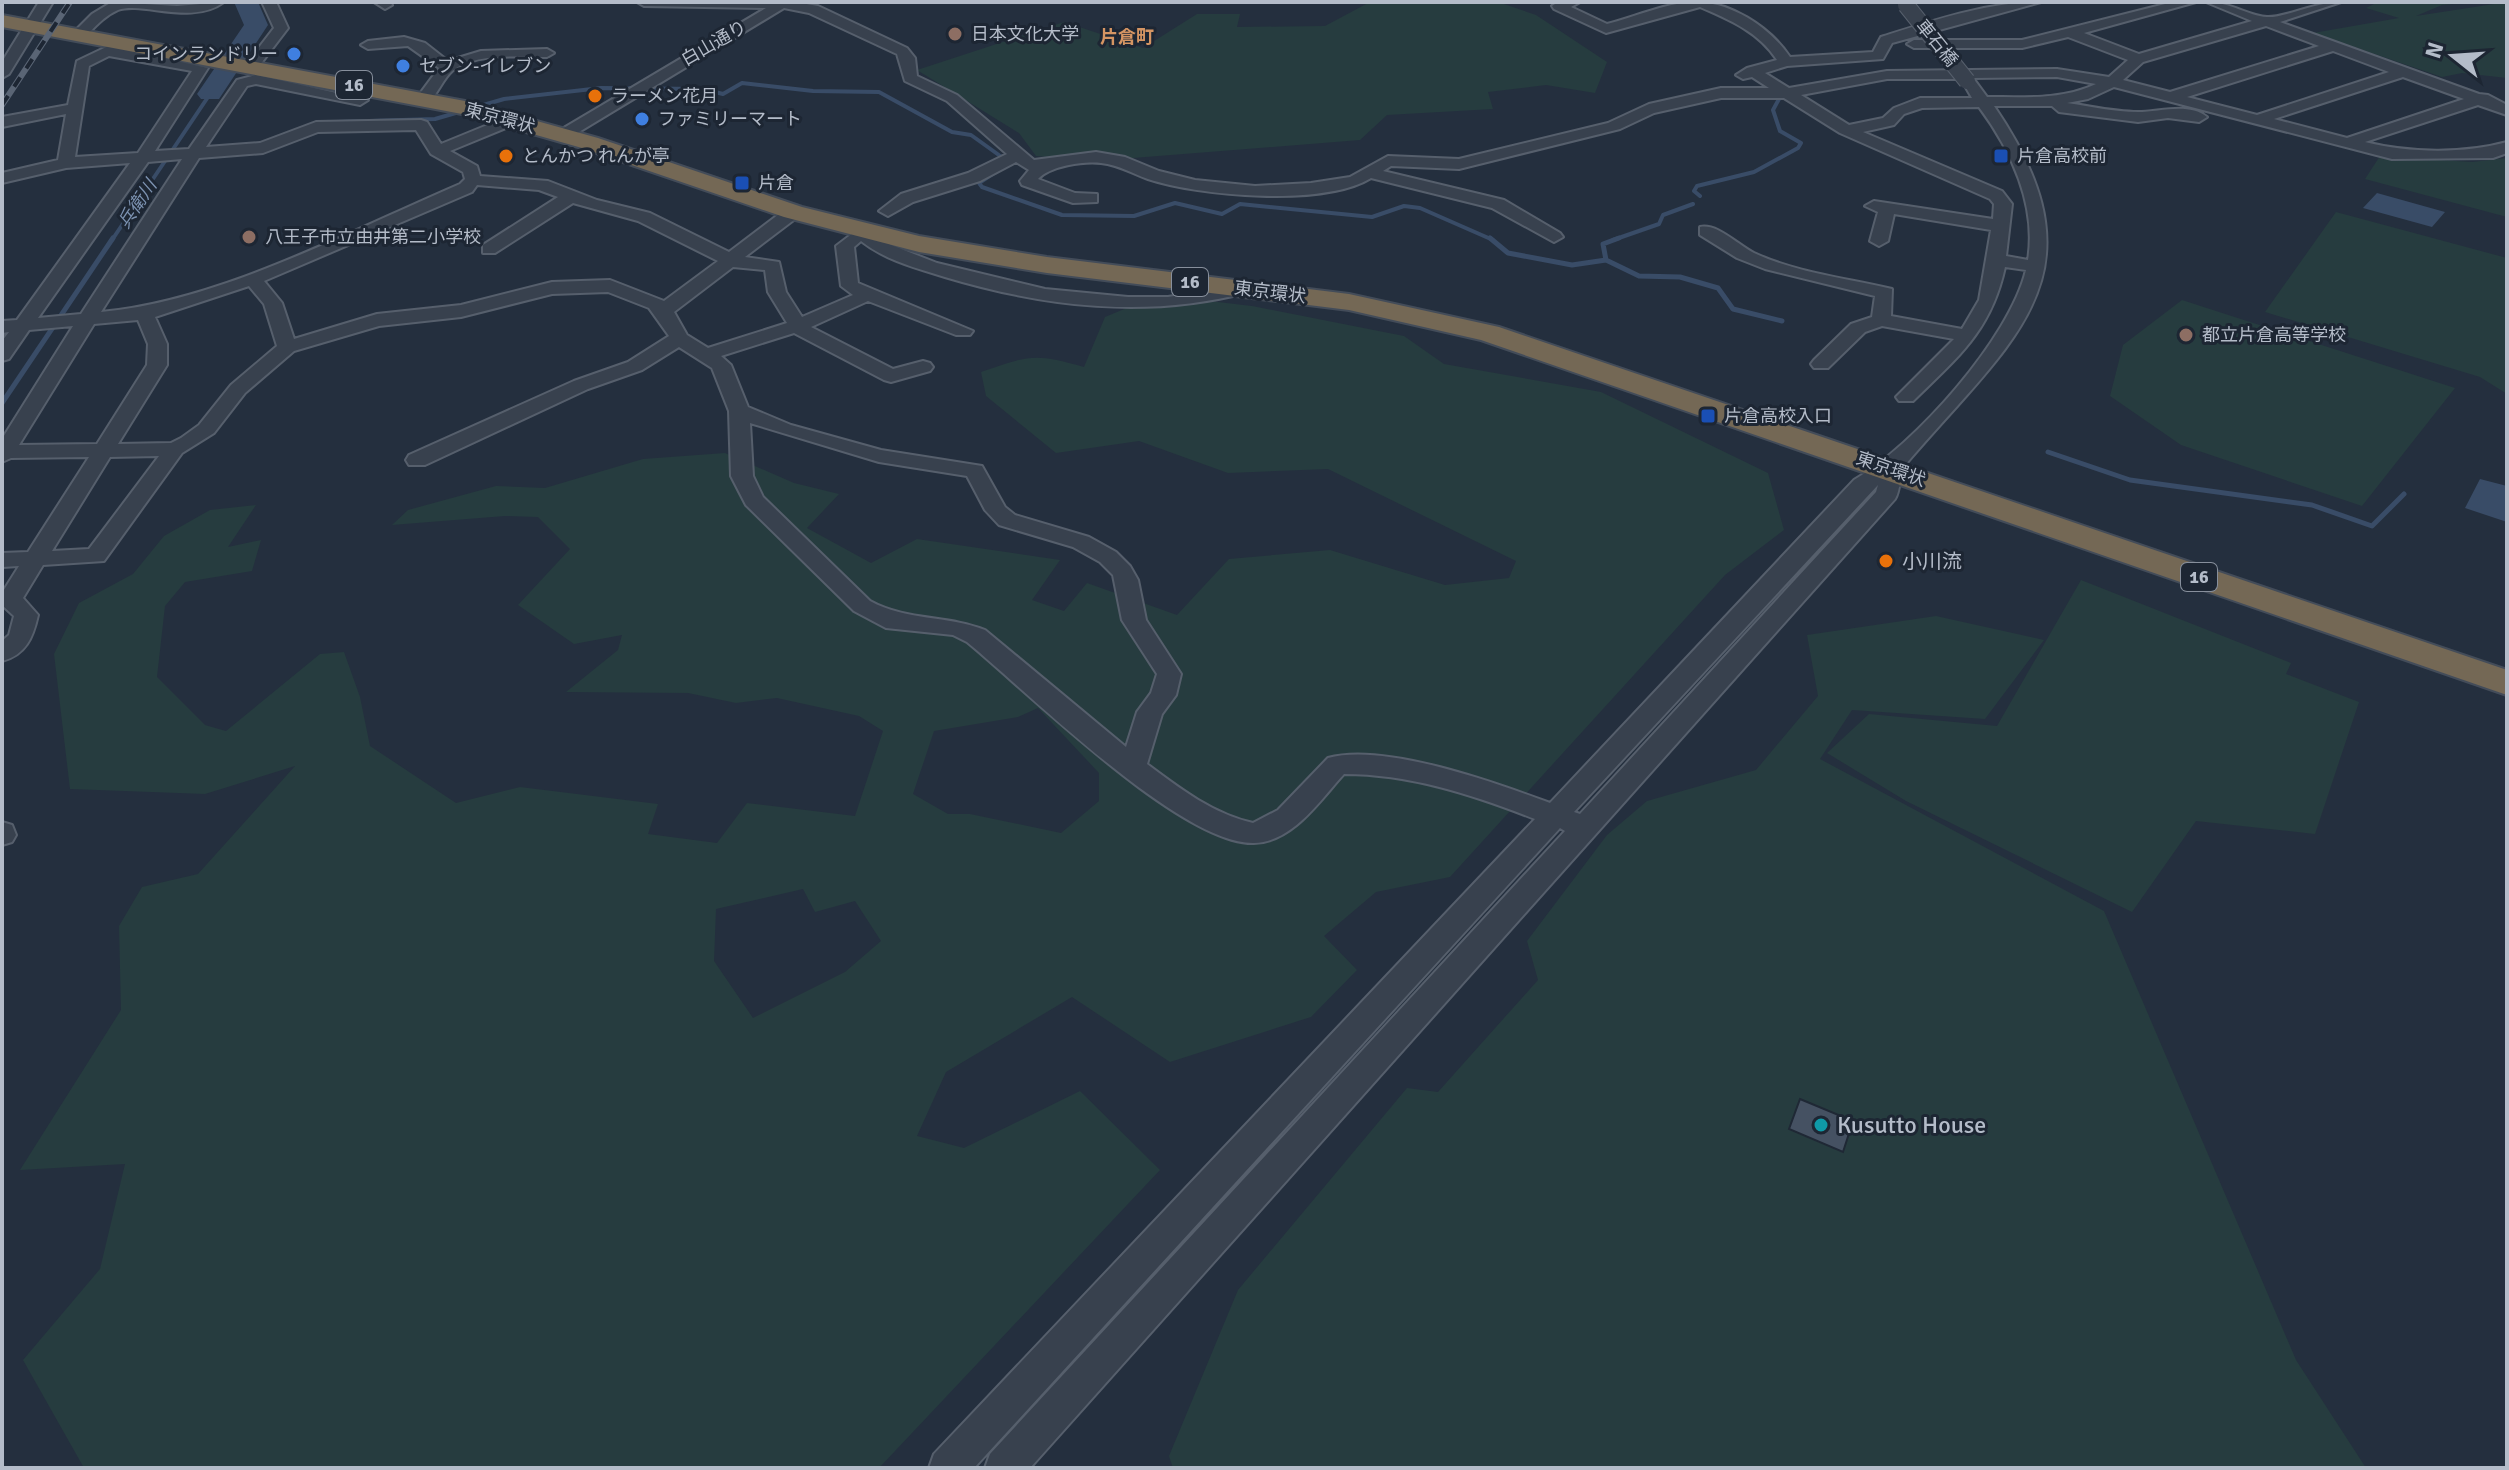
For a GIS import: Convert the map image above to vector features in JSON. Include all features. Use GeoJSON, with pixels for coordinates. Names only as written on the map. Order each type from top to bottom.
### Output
{"type":"FeatureCollection","features":[{"type":"Feature","properties":{"kind":"highway","name":"東京環状"},"geometry":{"type":"LineString","coordinates":[[2,21],[79,35],[114,47],[246,66],[474,110],[563,135],[861,232],[993,257],[1377,308],[1489,333],[1892,469],[2507,683]]}},
{"type":"Feature","properties":{"kind":"street"},"geometry":{"type":"LineString","coordinates":[[2,74],[46,2]]}},
{"type":"Feature","properties":{"kind":"street"},"geometry":{"type":"LineString","coordinates":[[79,35],[120,3],[177,10],[217,2]]}},
{"type":"Feature","properties":{"kind":"street"},"geometry":{"type":"LineString","coordinates":[[246,66],[281,28],[269,2]]}},
{"type":"Feature","properties":{"kind":"street"},"geometry":{"type":"LineString","coordinates":[[646,2],[784,3],[813,9],[902,51],[908,58],[910,78],[952,98],[1030,165],[1096,157],[1119,160],[1153,175],[1195,185],[1255,191],[1323,187],[1355,181],[1396,160],[1459,164],[1502,156],[1614,126],[1649,109],[1721,93],[1786,93],[1887,75],[2057,73],[2173,96],[2392,154],[2493,153],[2507,147]]}},
{"type":"Feature","properties":{"kind":"street"},"geometry":{"type":"LineString","coordinates":[[1573,2],[1559,6],[1606,29],[1703,2],[1751,25],[1774,41],[1786,62]]}},
{"type":"Feature","properties":{"kind":"street"},"geometry":{"type":"LineString","coordinates":[[1908,40],[1940,23],[2034,2]]}},
{"type":"Feature","properties":{"kind":"street"},"geometry":{"type":"LineString","coordinates":[[1721,93],[1733,80],[1752,71],[1786,62],[1878,56],[1886,40],[2022,44],[2189,2]]}},
{"type":"Feature","properties":{"kind":"street"},"geometry":{"type":"LineString","coordinates":[[2213,2],[2507,110]]}},
{"type":"Feature","properties":{"kind":"street"},"geometry":{"type":"LineString","coordinates":[[1846,130],[1888,122],[1899,111],[1920,103],[2053,101],[2083,96],[2112,82],[2138,59],[2334,2]]}},
{"type":"Feature","properties":{"kind":"street","name":"白山通り"},"geometry":{"type":"LineString","coordinates":[[563,135],[784,3]]}},
{"type":"Feature","properties":{"kind":"street","name":"車石橋"},"geometry":{"type":"LineString","coordinates":[[1892,469],[1998,349],[2029,296],[2037,267],[2037,206],[2031,182],[2007,135],[1984,101],[1905,4]]}},
{"type":"Feature","properties":{"kind":"street"},"geometry":{"type":"LineString","coordinates":[[2072,33],[2138,59]]}},
{"type":"Feature","properties":{"kind":"street"},"geometry":{"type":"LineString","coordinates":[[368,45],[404,39],[418,42],[447,68]]}},
{"type":"Feature","properties":{"kind":"street"},"geometry":{"type":"LineString","coordinates":[[1908,40],[1934,75]]}},
{"type":"Feature","properties":{"kind":"street"},"geometry":{"type":"LineString","coordinates":[[2173,96],[2334,46]]}},
{"type":"Feature","properties":{"kind":"street"},"geometry":{"type":"LineString","coordinates":[[2,355],[12,326],[147,158],[201,68],[114,47],[82,64],[66,163]]}},
{"type":"Feature","properties":{"kind":"street"},"geometry":{"type":"LineString","coordinates":[[424,99],[447,68],[502,53],[547,53]]}},
{"type":"Feature","properties":{"kind":"street"},"geometry":{"type":"LineString","coordinates":[[1752,71],[1846,130],[1996,195],[2003,204],[1997,260],[1988,300],[1968,336],[1906,397]]}},
{"type":"Feature","properties":{"kind":"street"},"geometry":{"type":"LineString","coordinates":[[2053,101],[2057,107],[2138,117],[2168,113],[2204,118],[2261,118],[2403,72]]}},
{"type":"Feature","properties":{"kind":"street"},"geometry":{"type":"LineString","coordinates":[[4,454],[186,155],[242,83],[249,80],[360,100]]}},
{"type":"Feature","properties":{"kind":"street"},"geometry":{"type":"LineString","coordinates":[[2350,142],[2477,99],[2507,98]]}},
{"type":"Feature","properties":{"kind":"street"},"geometry":{"type":"LineString","coordinates":[[2,122],[75,108]]}},
{"type":"Feature","properties":{"kind":"street"},"geometry":{"type":"LineString","coordinates":[[437,151],[512,120]]}},
{"type":"Feature","properties":{"kind":"street"},"geometry":{"type":"LineString","coordinates":[[2,178],[66,163],[263,148],[316,127],[399,123],[421,125],[437,151],[471,170],[473,180]]}},
{"type":"Feature","properties":{"kind":"street"},"geometry":{"type":"LineString","coordinates":[[888,211],[907,198],[974,177],[1019,154]]}},
{"type":"Feature","properties":{"kind":"street"},"geometry":{"type":"LineString","coordinates":[[1041,166],[1028,181],[1073,198],[1091,198]]}},
{"type":"Feature","properties":{"kind":"street"},"geometry":{"type":"LineString","coordinates":[[1369,173],[1498,204],[1554,237]]}},
{"type":"Feature","properties":{"kind":"street"},"geometry":{"type":"LineString","coordinates":[[12,326],[144,314],[253,279],[440,201],[473,180],[542,185],[644,217],[732,261],[773,266],[777,292],[798,326],[891,376],[923,367]]}},
{"type":"Feature","properties":{"kind":"street"},"geometry":{"type":"LineString","coordinates":[[489,249],[572,196]]}},
{"type":"Feature","properties":{"kind":"street"},"geometry":{"type":"LineString","coordinates":[[1879,241],[1880,207],[2001,226]]}},
{"type":"Feature","properties":{"kind":"street"},"geometry":{"type":"LineString","coordinates":[[663,311],[793,212]]}},
{"type":"Feature","properties":{"kind":"street"},"geometry":{"type":"LineString","coordinates":[[1706,231],[1752,259],[1800,274],[1836,279],[1885,293],[1881,320]]}},
{"type":"Feature","properties":{"kind":"street"},"geometry":{"type":"LineString","coordinates":[[861,232],[845,246],[845,266],[850,286],[963,331]]}},
{"type":"Feature","properties":{"kind":"street"},"geometry":{"type":"LineString","coordinates":[[1997,260],[2037,267]]}},
{"type":"Feature","properties":{"kind":"street"},"geometry":{"type":"LineString","coordinates":[[253,279],[273,303],[287,347]]}},
{"type":"Feature","properties":{"kind":"street"},"geometry":{"type":"LineString","coordinates":[[4,454],[175,449],[193,442],[215,424],[236,391],[287,347],[377,320],[461,311],[564,286],[610,286],[656,304],[679,338],[721,365],[739,411],[739,459],[742,476],[754,500],[862,606],[886,620],[957,628],[976,636],[1133,767],[1186,807],[1227,830],[1255,833],[1281,821],[1337,765],[1365,762],[1487,791],[1586,828]]}},
{"type":"Feature","properties":{"kind":"street"},"geometry":{"type":"LineString","coordinates":[[705,355],[798,326],[865,293]]}},
{"type":"Feature","properties":{"kind":"street"},"geometry":{"type":"LineString","coordinates":[[2,653],[20,639],[26,615],[10,599],[157,365],[160,351],[144,314]]}},
{"type":"Feature","properties":{"kind":"street"},"geometry":{"type":"LineString","coordinates":[[1821,364],[1858,328],[1881,320],[1968,336]]}},
{"type":"Feature","properties":{"kind":"street"},"geometry":{"type":"LineString","coordinates":[[417,460],[581,385],[635,366],[679,338]]}},
{"type":"Feature","properties":{"kind":"street"},"geometry":{"type":"LineString","coordinates":[[739,411],[852,450],[974,471],[985,481],[992,506],[1005,519],[1048,535],[1071,536],[1088,542],[1107,557],[1124,574],[1131,614],[1169,674],[1163,695],[1150,712],[1133,767]]}},
{"type":"Feature","properties":{"kind":"street"},"geometry":{"type":"LineString","coordinates":[[2,560],[96,556],[175,449]]}},
{"type":"Feature","properties":{"kind":"street"},"geometry":{"type":"LineString","coordinates":[[948,1468],[1558,816],[1862,485],[1892,469]]}},
{"type":"Feature","properties":{"kind":"street"},"geometry":{"type":"LineString","coordinates":[[1004,1468],[1887,494],[1892,469]]}},
{"type":"Feature","properties":{"kind":"green space"},"geometry":{"type":"Polygon","coordinates":[[[1370,2],[1498,2],[1536,15],[1607,62],[1595,93],[1546,85],[1488,92],[1493,109],[1387,115],[1360,140],[1095,161],[1036,156],[1019,133],[917,70],[1064,22],[1143,48],[1197,14],[1240,14],[1237,27],[1325,26],[1370,2]]]}},
{"type":"Feature","properties":{"kind":"green space"},"geometry":{"type":"Polygon","coordinates":[[[2378,2],[2474,2],[2442,5],[2416,16],[2507,2],[2507,78],[2462,73],[2442,77],[2313,33],[2399,18],[2366,8],[2378,2]]]}},
{"type":"Feature","properties":{"kind":"green space"},"geometry":{"type":"Polygon","coordinates":[[[2380,156],[2472,162],[2507,158],[2507,217],[2365,179],[2380,156]]]}},
{"type":"Feature","properties":{"kind":"green space"},"geometry":{"type":"Polygon","coordinates":[[[2336,212],[2507,258],[2507,394],[2480,377],[2265,312],[2336,212]]]}},
{"type":"Feature","properties":{"kind":"green space"},"geometry":{"type":"Polygon","coordinates":[[[1158,295],[1252,306],[1404,336],[1444,364],[1601,392],[1768,473],[1784,530],[1725,575],[1450,877],[1376,892],[1324,936],[1357,970],[1311,1017],[1170,1062],[1072,997],[946,1072],[917,1136],[964,1148],[1080,1091],[1160,1170],[879,1468],[84,1468],[23,1360],[100,1269],[125,1164],[20,1170],[121,1010],[119,926],[142,887],[198,874],[295,766],[205,794],[70,789],[54,654],[79,603],[133,574],[164,536],[210,510],[256,505],[228,547],[261,540],[252,571],[185,582],[165,606],[157,677],[205,725],[226,731],[320,654],[344,652],[360,697],[370,746],[456,803],[520,787],[658,804],[648,834],[717,843],[747,803],[855,816],[883,731],[859,716],[777,698],[736,703],[688,693],[566,692],[618,650],[622,635],[574,644],[518,605],[570,549],[538,517],[505,516],[392,525],[408,510],[496,486],[545,488],[643,459],[725,453],[794,483],[839,494],[807,528],[871,563],[917,539],[1060,560],[1032,600],[1064,611],[1087,583],[1177,615],[1229,559],[1330,550],[1445,585],[1509,578],[1516,561],[1328,469],[1228,473],[1139,441],[1056,453],[986,396],[981,372],[1011,362],[1042,358],[1084,367],[1105,317],[1158,295]],[[1038,708],[1018,717],[934,731],[913,794],[948,814],[970,814],[1061,833],[1099,801],[1099,773],[1038,708]],[[803,889],[716,909],[714,961],[753,1018],[845,972],[881,941],[855,901],[815,912],[803,889]]]}},
{"type":"Feature","properties":{"kind":"green space"},"geometry":{"type":"Polygon","coordinates":[[[2182,300],[2455,388],[2362,506],[2181,445],[2110,396],[2123,345],[2182,300]]]}},
{"type":"Feature","properties":{"kind":"green space"},"geometry":{"type":"Polygon","coordinates":[[[2081,580],[2291,663],[2286,674],[2359,702],[2315,834],[2196,821],[2132,912],[1906,801],[1827,753],[1869,714],[1997,726],[2081,580]]]}},
{"type":"Feature","properties":{"kind":"green space"},"geometry":{"type":"Polygon","coordinates":[[[1936,616],[2044,640],[1985,719],[1852,710],[1820,759],[2104,911],[2296,1360],[2366,1468],[1173,1468],[1169,1456],[1238,1290],[1407,1088],[1438,1092],[1538,980],[1527,941],[1607,835],[1647,801],[1756,770],[1818,696],[1807,635],[1936,616]]]}},
{"type":"Feature","properties":{"kind":"water"},"geometry":{"type":"Polygon","coordinates":[[[2377,193],[2445,212],[2432,227],[2363,208],[2377,193]]]}},
{"type":"Feature","properties":{"kind":"water"},"geometry":{"type":"Polygon","coordinates":[[[2480,479],[2507,486],[2507,522],[2465,508],[2480,479]]]}},
{"type":"Feature","properties":{"kind":"building","name":"Kusutto House"},"geometry":{"type":"Polygon","coordinates":[[[1800,1099],[1853,1121],[1843,1152],[1789,1129],[1800,1099]]]}},
{"type":"Feature","properties":{"kind":"waterway","name":"兵衛川"},"geometry":{"type":"LineString","coordinates":[[210,94],[256,25],[246,2]]}},
{"type":"Feature","properties":{"kind":"waterway"},"geometry":{"type":"LineString","coordinates":[[337,122],[435,119],[504,99],[601,88],[703,89],[723,94],[742,83],[813,91],[879,92],[952,132],[971,135],[1003,158]]}},
{"type":"Feature","properties":{"kind":"waterway","name":"兵衛川"},"geometry":{"type":"LineString","coordinates":[[112,240],[210,94]]}},
{"type":"Feature","properties":{"kind":"waterway"},"geometry":{"type":"LineString","coordinates":[[1700,196],[1694,191],[1697,186],[1754,172],[1798,148],[1801,143],[1780,131],[1773,110],[1779,99]]}},
{"type":"Feature","properties":{"kind":"waterway"},"geometry":{"type":"LineString","coordinates":[[997,171],[979,183],[982,187],[1062,215],[1134,216],[1175,203],[1222,214],[1240,204],[1372,217],[1404,206],[1420,208],[1492,239]]}},
{"type":"Feature","properties":{"kind":"waterway"},"geometry":{"type":"LineString","coordinates":[[1613,240],[1659,224],[1663,215],[1693,204]]}},
{"type":"Feature","properties":{"kind":"waterway","name":"兵衛川"},"geometry":{"type":"LineString","coordinates":[[2,403],[113,238]]}},
{"type":"Feature","properties":{"kind":"waterway"},"geometry":{"type":"LineString","coordinates":[[1606,260],[1603,244],[1619,238]]}},
{"type":"Feature","properties":{"kind":"waterway"},"geometry":{"type":"LineString","coordinates":[[1492,239],[1508,253],[1572,265],[1606,260]]}},
{"type":"Feature","properties":{"kind":"waterway"},"geometry":{"type":"LineString","coordinates":[[1606,260],[1639,276],[1680,277],[1718,288],[1733,309],[1782,321]]}},
{"type":"Feature","properties":{"kind":"waterway"},"geometry":{"type":"LineString","coordinates":[[2048,452],[2130,480],[2312,505],[2372,526],[2404,494]]}},
{"type":"Feature","properties":{"kind":"railway"},"geometry":{"type":"LineString","coordinates":[[2,105],[70,2]]}},
{"type":"Feature","properties":{"kind":"place","name":"日本文化大学"},"geometry":{"type":"Point","coordinates":[955,34]}},
{"type":"Feature","properties":{"kind":"place","name":"コインランドリー"},"geometry":{"type":"Point","coordinates":[294,54]}},
{"type":"Feature","properties":{"kind":"place","name":"セブン-イレブン"},"geometry":{"type":"Point","coordinates":[403,66]}},
{"type":"Feature","properties":{"kind":"place","name":"ラーメン花月"},"geometry":{"type":"Point","coordinates":[595,96]}},
{"type":"Feature","properties":{"kind":"place","name":"ファミリーマート"},"geometry":{"type":"Point","coordinates":[642,119]}},
{"type":"Feature","properties":{"kind":"place","name":"とんかつ れんが亭"},"geometry":{"type":"Point","coordinates":[506,156]}},
{"type":"Feature","properties":{"kind":"place","name":"片倉高校前"},"geometry":{"type":"Point","coordinates":[2001,156]}},
{"type":"Feature","properties":{"kind":"place","name":"片倉"},"geometry":{"type":"Point","coordinates":[742,183]}},
{"type":"Feature","properties":{"kind":"place","name":"八王子市立由井第二小学校"},"geometry":{"type":"Point","coordinates":[249,237]}},
{"type":"Feature","properties":{"kind":"place","name":"都立片倉高等学校"},"geometry":{"type":"Point","coordinates":[2186,335]}},
{"type":"Feature","properties":{"kind":"place","name":"片倉高校入口"},"geometry":{"type":"Point","coordinates":[1708,416]}},
{"type":"Feature","properties":{"kind":"place","name":"小川流"},"geometry":{"type":"Point","coordinates":[1886,561]}},
{"type":"Feature","properties":{"kind":"place","name":"Kusutto House"},"geometry":{"type":"Point","coordinates":[1821,1125]}},
{"type":"Feature","properties":{"kind":"district","name":"片倉町"},"geometry":{"type":"Point","coordinates":[1127,37]}}]}
